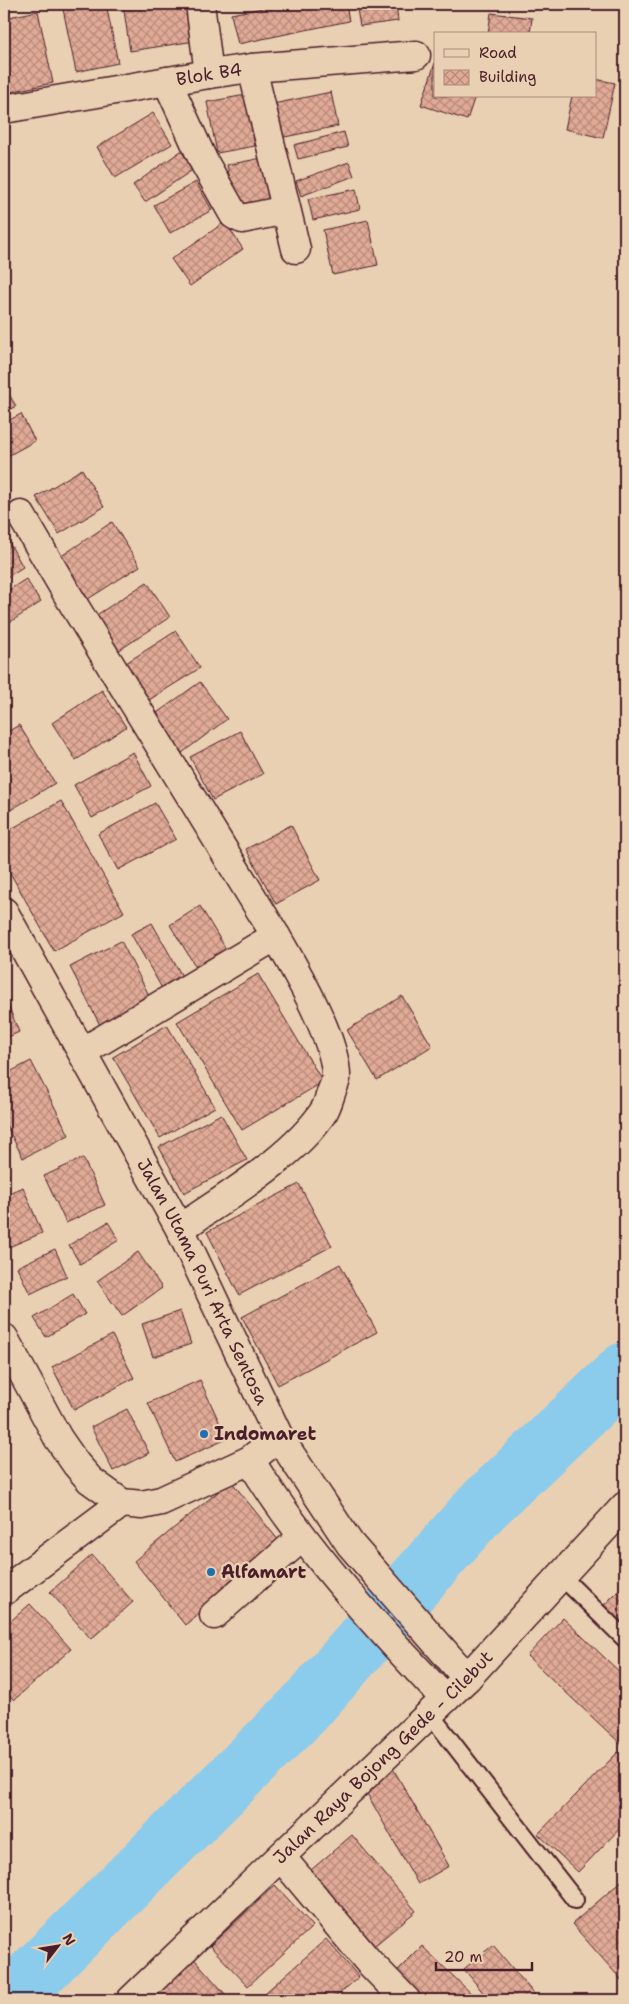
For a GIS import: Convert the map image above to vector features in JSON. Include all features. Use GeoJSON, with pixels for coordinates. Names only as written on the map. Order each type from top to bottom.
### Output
{"type":"FeatureCollection","features":[{"type":"Feature","properties":{"kind":"street"},"geometry":{"type":"LineString","coordinates":[[200,4],[208,74]]}},
{"type":"Feature","properties":{"kind":"street","name":"Blok B4"},"geometry":{"type":"LineString","coordinates":[[4,109],[252,68],[416,55]]}},
{"type":"Feature","properties":{"kind":"street"},"geometry":{"type":"LineString","coordinates":[[252,68],[296,249]]}},
{"type":"Feature","properties":{"kind":"street"},"geometry":{"type":"LineString","coordinates":[[167,81],[204,162],[234,215],[242,219],[286,210]]}},
{"type":"Feature","properties":{"kind":"street"},"geometry":{"type":"LineString","coordinates":[[21,515],[276,936],[300,978],[323,1028],[334,1059],[336,1080],[325,1110],[304,1134],[273,1164],[180,1229]]}},
{"type":"Feature","properties":{"kind":"street","name":"Jalan Utama Puri Arta Sentosa"},"geometry":{"type":"LineString","coordinates":[[4,912],[180,1229],[279,1437],[350,1544],[467,1678]]}},
{"type":"Feature","properties":{"kind":"street"},"geometry":{"type":"LineString","coordinates":[[82,1052],[276,936]]}},
{"type":"Feature","properties":{"kind":"street"},"geometry":{"type":"LineString","coordinates":[[4,1338],[10,1367],[76,1464],[90,1480],[122,1503],[142,1505],[161,1501],[250,1460],[279,1437]]}},
{"type":"Feature","properties":{"kind":"street"},"geometry":{"type":"LineString","coordinates":[[250,1460],[275,1501],[302,1537],[420,1672],[438,1707]]}},
{"type":"Feature","properties":{"kind":"street"},"geometry":{"type":"LineString","coordinates":[[4,1591],[122,1503]]}},
{"type":"Feature","properties":{"kind":"street","name":"Jalan Raya Bojong Gede - Cilebut"},"geometry":{"type":"LineString","coordinates":[[131,2000],[467,1678],[625,1506]]}},
{"type":"Feature","properties":{"kind":"street"},"geometry":{"type":"LineString","coordinates":[[214,1615],[302,1537]]}},
{"type":"Feature","properties":{"kind":"street"},"geometry":{"type":"LineString","coordinates":[[281,1857],[368,1961],[406,2000]]}},
{"type":"Feature","properties":{"kind":"lane"},"geometry":{"type":"LineString","coordinates":[[561,1576],[625,1640]]}},
{"type":"Feature","properties":{"kind":"lane"},"geometry":{"type":"LineString","coordinates":[[438,1707],[575,1900]]}},
{"type":"Feature","properties":{"kind":"building"},"geometry":{"type":"Polygon","coordinates":[[[89,4],[106,4],[118,63],[76,72],[63,9],[89,4]]]}},
{"type":"Feature","properties":{"kind":"building"},"geometry":{"type":"Polygon","coordinates":[[[123,4],[189,4],[195,41],[130,51],[123,4]]]}},
{"type":"Feature","properties":{"kind":"building"},"geometry":{"type":"Polygon","coordinates":[[[283,4],[346,4],[349,21],[238,44],[231,14],[283,4]]]}},
{"type":"Feature","properties":{"kind":"building"},"geometry":{"type":"Polygon","coordinates":[[[356,4],[396,4],[398,21],[360,26],[356,4]]]}},
{"type":"Feature","properties":{"kind":"building"},"geometry":{"type":"Polygon","coordinates":[[[38,11],[53,83],[4,93],[4,18],[38,11]]]}},
{"type":"Feature","properties":{"kind":"building"},"geometry":{"type":"Polygon","coordinates":[[[491,13],[532,18],[530,32],[488,32],[491,13]]]}},
{"type":"Feature","properties":{"kind":"building"},"geometry":{"type":"Polygon","coordinates":[[[434,66],[434,98],[474,98],[467,120],[421,105],[434,66]]]}},
{"type":"Feature","properties":{"kind":"building"},"geometry":{"type":"Polygon","coordinates":[[[596,79],[615,83],[603,138],[565,129],[572,98],[596,98],[596,79]]]}},
{"type":"Feature","properties":{"kind":"building"},"geometry":{"type":"Polygon","coordinates":[[[331,92],[338,126],[280,138],[273,104],[331,92]]]}},
{"type":"Feature","properties":{"kind":"building"},"geometry":{"type":"Polygon","coordinates":[[[246,95],[255,146],[217,153],[207,102],[246,95]]]}},
{"type":"Feature","properties":{"kind":"building"},"geometry":{"type":"Polygon","coordinates":[[[153,113],[172,144],[115,178],[97,147],[153,113]]]}},
{"type":"Feature","properties":{"kind":"building"},"geometry":{"type":"Polygon","coordinates":[[[344,132],[348,147],[298,159],[294,145],[344,132]]]}},
{"type":"Feature","properties":{"kind":"building"},"geometry":{"type":"Polygon","coordinates":[[[181,151],[194,169],[145,202],[133,185],[181,151]]]}},
{"type":"Feature","properties":{"kind":"building"},"geometry":{"type":"Polygon","coordinates":[[[267,157],[277,206],[238,215],[227,165],[267,157]]]}},
{"type":"Feature","properties":{"kind":"building"},"geometry":{"type":"Polygon","coordinates":[[[349,162],[354,176],[301,196],[296,181],[349,162]]]}},
{"type":"Feature","properties":{"kind":"building"},"geometry":{"type":"Polygon","coordinates":[[[196,182],[212,210],[170,233],[154,205],[196,182]]]}},
{"type":"Feature","properties":{"kind":"building"},"geometry":{"type":"Polygon","coordinates":[[[356,189],[360,209],[313,220],[308,199],[356,189]]]}},
{"type":"Feature","properties":{"kind":"building"},"geometry":{"type":"Polygon","coordinates":[[[368,220],[378,265],[333,275],[323,230],[368,220]]]}},
{"type":"Feature","properties":{"kind":"building"},"geometry":{"type":"Polygon","coordinates":[[[225,222],[243,249],[190,286],[171,259],[225,222]]]}},
{"type":"Feature","properties":{"kind":"building"},"geometry":{"type":"Polygon","coordinates":[[[7,391],[16,406],[4,413],[4,393],[7,391]]]}},
{"type":"Feature","properties":{"kind":"building"},"geometry":{"type":"Polygon","coordinates":[[[21,414],[35,441],[4,458],[4,423],[21,414]]]}},
{"type":"Feature","properties":{"kind":"building"},"geometry":{"type":"Polygon","coordinates":[[[82,469],[104,507],[59,534],[36,497],[82,469]]]}},
{"type":"Feature","properties":{"kind":"building"},"geometry":{"type":"Polygon","coordinates":[[[112,522],[140,566],[88,599],[60,557],[112,522]]]}},
{"type":"Feature","properties":{"kind":"building"},"geometry":{"type":"Polygon","coordinates":[[[4,536],[23,567],[4,579],[4,536]]]}},
{"type":"Feature","properties":{"kind":"building"},"geometry":{"type":"Polygon","coordinates":[[[26,579],[41,602],[4,626],[4,593],[26,579]]]}},
{"type":"Feature","properties":{"kind":"building"},"geometry":{"type":"Polygon","coordinates":[[[147,582],[170,617],[118,651],[95,616],[147,582]]]}},
{"type":"Feature","properties":{"kind":"building"},"geometry":{"type":"Polygon","coordinates":[[[176,631],[200,668],[149,700],[126,663],[176,631]]]}},
{"type":"Feature","properties":{"kind":"building"},"geometry":{"type":"Polygon","coordinates":[[[200,682],[227,719],[182,753],[154,715],[200,682]]]}},
{"type":"Feature","properties":{"kind":"building"},"geometry":{"type":"Polygon","coordinates":[[[102,690],[126,727],[76,760],[52,723],[102,690]]]}},
{"type":"Feature","properties":{"kind":"building"},"geometry":{"type":"Polygon","coordinates":[[[19,725],[55,783],[4,814],[4,734],[19,725]]]}},
{"type":"Feature","properties":{"kind":"building"},"geometry":{"type":"Polygon","coordinates":[[[240,731],[263,774],[213,800],[190,757],[240,731]]]}},
{"type":"Feature","properties":{"kind":"building"},"geometry":{"type":"Polygon","coordinates":[[[133,752],[151,786],[92,818],[74,785],[133,752]]]}},
{"type":"Feature","properties":{"kind":"building"},"geometry":{"type":"Polygon","coordinates":[[[61,801],[124,912],[54,951],[4,862],[4,833],[61,801]]]}},
{"type":"Feature","properties":{"kind":"building"},"geometry":{"type":"Polygon","coordinates":[[[155,803],[176,839],[118,870],[98,834],[155,803]]]}},
{"type":"Feature","properties":{"kind":"building"},"geometry":{"type":"Polygon","coordinates":[[[291,825],[320,880],[276,904],[246,849],[291,825]]]}},
{"type":"Feature","properties":{"kind":"building"},"geometry":{"type":"Polygon","coordinates":[[[200,906],[229,954],[199,972],[170,925],[200,906]]]}},
{"type":"Feature","properties":{"kind":"building"},"geometry":{"type":"Polygon","coordinates":[[[152,923],[183,978],[163,990],[131,934],[152,923]]]}},
{"type":"Feature","properties":{"kind":"building"},"geometry":{"type":"Polygon","coordinates":[[[121,941],[152,1001],[101,1027],[70,967],[121,941]]]}},
{"type":"Feature","properties":{"kind":"building"},"geometry":{"type":"Polygon","coordinates":[[[258,974],[323,1082],[242,1130],[177,1022],[258,974]]]}},
{"type":"Feature","properties":{"kind":"building"},"geometry":{"type":"Polygon","coordinates":[[[4,995],[19,1032],[4,1039],[4,995]]]}},
{"type":"Feature","properties":{"kind":"building"},"geometry":{"type":"Polygon","coordinates":[[[402,996],[432,1046],[377,1080],[347,1030],[402,996]]]}},
{"type":"Feature","properties":{"kind":"building"},"geometry":{"type":"Polygon","coordinates":[[[167,1025],[215,1107],[160,1138],[113,1057],[167,1025]]]}},
{"type":"Feature","properties":{"kind":"building"},"geometry":{"type":"Polygon","coordinates":[[[31,1061],[69,1135],[23,1158],[4,1121],[4,1075],[31,1061]]]}},
{"type":"Feature","properties":{"kind":"building"},"geometry":{"type":"Polygon","coordinates":[[[221,1114],[247,1160],[184,1193],[159,1147],[221,1114]]]}},
{"type":"Feature","properties":{"kind":"building"},"geometry":{"type":"Polygon","coordinates":[[[83,1158],[105,1205],[66,1223],[44,1176],[83,1158]]]}},
{"type":"Feature","properties":{"kind":"building"},"geometry":{"type":"Polygon","coordinates":[[[4,1165],[9,1176],[4,1178],[4,1165]]]}},
{"type":"Feature","properties":{"kind":"building"},"geometry":{"type":"Polygon","coordinates":[[[299,1184],[332,1246],[239,1295],[207,1232],[299,1184]]]}},
{"type":"Feature","properties":{"kind":"building"},"geometry":{"type":"Polygon","coordinates":[[[23,1187],[42,1233],[4,1249],[4,1195],[23,1187]]]}},
{"type":"Feature","properties":{"kind":"building"},"geometry":{"type":"Polygon","coordinates":[[[108,1222],[119,1240],[80,1264],[69,1245],[108,1222]]]}},
{"type":"Feature","properties":{"kind":"building"},"geometry":{"type":"Polygon","coordinates":[[[55,1249],[67,1276],[30,1294],[17,1267],[55,1249]]]}},
{"type":"Feature","properties":{"kind":"building"},"geometry":{"type":"Polygon","coordinates":[[[138,1252],[162,1288],[122,1316],[97,1281],[138,1252]]]}},
{"type":"Feature","properties":{"kind":"building"},"geometry":{"type":"Polygon","coordinates":[[[340,1264],[377,1332],[278,1385],[242,1317],[340,1264]]]}},
{"type":"Feature","properties":{"kind":"building"},"geometry":{"type":"Polygon","coordinates":[[[73,1294],[85,1314],[46,1337],[34,1318],[73,1294]]]}},
{"type":"Feature","properties":{"kind":"building"},"geometry":{"type":"Polygon","coordinates":[[[180,1311],[191,1344],[153,1357],[142,1324],[180,1311]]]}},
{"type":"Feature","properties":{"kind":"building"},"geometry":{"type":"Polygon","coordinates":[[[112,1335],[134,1378],[74,1410],[52,1367],[112,1335]]]}},
{"type":"Feature","properties":{"kind":"building"},"geometry":{"type":"Polygon","coordinates":[[[200,1380],[227,1439],[175,1462],[148,1403],[200,1380]]]}},
{"type":"Feature","properties":{"kind":"building"},"geometry":{"type":"Polygon","coordinates":[[[127,1409],[149,1453],[113,1471],[91,1427],[127,1409]]]}},
{"type":"Feature","properties":{"kind":"building"},"geometry":{"type":"Polygon","coordinates":[[[231,1481],[283,1546],[185,1625],[134,1561],[231,1481]]]}},
{"type":"Feature","properties":{"kind":"building"},"geometry":{"type":"Polygon","coordinates":[[[92,1555],[133,1602],[91,1639],[50,1592],[92,1555]]]}},
{"type":"Feature","properties":{"kind":"building"},"geometry":{"type":"Polygon","coordinates":[[[625,1584],[625,1628],[604,1605],[625,1584]]]}},
{"type":"Feature","properties":{"kind":"building"},"geometry":{"type":"Polygon","coordinates":[[[30,1604],[71,1649],[14,1700],[4,1690],[4,1627],[30,1604]]]}},
{"type":"Feature","properties":{"kind":"building"},"geometry":{"type":"Polygon","coordinates":[[[563,1618],[625,1677],[625,1741],[622,1745],[527,1656],[563,1618]]]}},
{"type":"Feature","properties":{"kind":"building"},"geometry":{"type":"Polygon","coordinates":[[[618,1752],[625,1759],[625,1823],[578,1872],[538,1834],[618,1752]]]}},
{"type":"Feature","properties":{"kind":"building"},"geometry":{"type":"Polygon","coordinates":[[[391,1765],[449,1866],[418,1884],[361,1783],[391,1765]]]}},
{"type":"Feature","properties":{"kind":"building"},"geometry":{"type":"Polygon","coordinates":[[[352,1835],[416,1911],[374,1946],[311,1870],[352,1835]]]}},
{"type":"Feature","properties":{"kind":"building"},"geometry":{"type":"Polygon","coordinates":[[[625,1878],[625,1984],[572,1924],[625,1878]]]}},
{"type":"Feature","properties":{"kind":"building"},"geometry":{"type":"Polygon","coordinates":[[[275,1885],[313,1926],[248,1986],[210,1946],[275,1885]]]}},
{"type":"Feature","properties":{"kind":"building"},"geometry":{"type":"Polygon","coordinates":[[[326,1939],[359,1977],[332,2000],[272,2000],[265,1993],[326,1939]]]}},
{"type":"Feature","properties":{"kind":"building"},"geometry":{"type":"Polygon","coordinates":[[[493,1945],[535,1995],[529,2000],[489,2000],[464,1969],[493,1945]]]}},
{"type":"Feature","properties":{"kind":"building"},"geometry":{"type":"Polygon","coordinates":[[[422,1946],[478,2000],[412,2000],[390,1978],[422,1946]]]}},
{"type":"Feature","properties":{"kind":"building"},"geometry":{"type":"Polygon","coordinates":[[[189,1953],[227,1996],[222,2000],[151,2000],[145,1994],[189,1953]]]}},
{"type":"Feature","properties":{"kind":"waterway"},"geometry":{"type":"LineString","coordinates":[[9,2000],[303,1710],[481,1508],[625,1371]]}},
{"type":"Feature","properties":{"kind":"place","name":"Indomaret"},"geometry":{"type":"Point","coordinates":[204,1434]}},
{"type":"Feature","properties":{"kind":"place","name":"Alfamart"},"geometry":{"type":"Point","coordinates":[211,1572]}}]}
